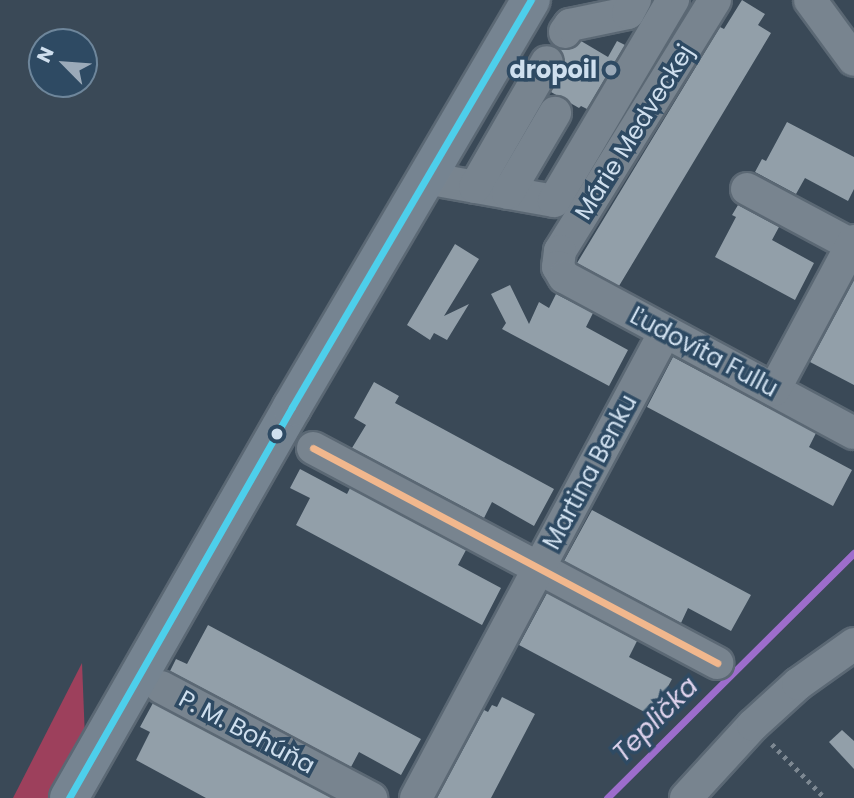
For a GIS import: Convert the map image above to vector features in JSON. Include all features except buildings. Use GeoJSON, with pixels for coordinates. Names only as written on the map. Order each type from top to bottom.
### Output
{"type":"FeatureCollection","features":[{"type":"Feature","properties":{"kind":"main road"},"geometry":{"type":"LineString","coordinates":[[78,794],[426,178],[531,0]]}},
{"type":"Feature","properties":{"kind":"street"},"geometry":{"type":"LineString","coordinates":[[522,195],[575,124],[656,29],[673,0]]}},
{"type":"Feature","properties":{"kind":"street","name":"Márie Medveckej"},"geometry":{"type":"LineString","coordinates":[[558,267],[560,251],[715,0]]}},
{"type":"Feature","properties":{"kind":"street"},"geometry":{"type":"LineString","coordinates":[[810,0],[854,60]]}},
{"type":"Feature","properties":{"kind":"street"},"geometry":{"type":"LineString","coordinates":[[565,32],[570,25],[631,6],[656,29]]}},
{"type":"Feature","properties":{"kind":"street"},"geometry":{"type":"LineString","coordinates":[[475,187],[547,62]]}},
{"type":"Feature","properties":{"kind":"street"},"geometry":{"type":"LineString","coordinates":[[527,96],[575,124]]}},
{"type":"Feature","properties":{"kind":"street"},"geometry":{"type":"LineString","coordinates":[[426,178],[554,201],[575,124]]}},
{"type":"Feature","properties":{"kind":"street"},"geometry":{"type":"LineString","coordinates":[[747,189],[853,243],[774,390]]}},
{"type":"Feature","properties":{"kind":"street","name":"Ľudovíta Fullu"},"geometry":{"type":"LineString","coordinates":[[558,267],[564,277],[854,433]]}},
{"type":"Feature","properties":{"kind":"street","name":"Martina Benku"},"geometry":{"type":"LineString","coordinates":[[416,798],[665,332]]}},
{"type":"Feature","properties":{"kind":"street"},"geometry":{"type":"LineString","coordinates":[[313,448],[717,663]]}},
{"type":"Feature","properties":{"kind":"street"},"geometry":{"type":"LineString","coordinates":[[686,798],[753,725],[798,684],[854,644]]}},
{"type":"Feature","properties":{"kind":"street","name":"P. M. Bohúňa"},"geometry":{"type":"LineString","coordinates":[[161,687],[371,798]]}},
{"type":"Feature","properties":{"kind":"path"},"geometry":{"type":"LineString","coordinates":[[753,725],[825,798]]}},
{"type":"Feature","properties":{"kind":"shaded area"},"geometry":{"type":"Polygon","coordinates":[[[82,663],[85,739],[54,798],[13,798],[82,663]]]}},
{"type":"Feature","properties":{"kind":"waterway","name":"Teplička"},"geometry":{"type":"LineString","coordinates":[[607,798],[854,553]]}},
{"type":"Feature","properties":{"kind":"transit line"},"geometry":{"type":"LineString","coordinates":[[69,798],[292,407],[531,0]]}},
{"type":"Feature","properties":{"kind":"transit line"},"geometry":{"type":"LineString","coordinates":[[313,448],[717,663]]}},
{"type":"Feature","properties":{"kind":"place","name":"dropoil"},"geometry":{"type":"Point","coordinates":[611,70]}}]}
